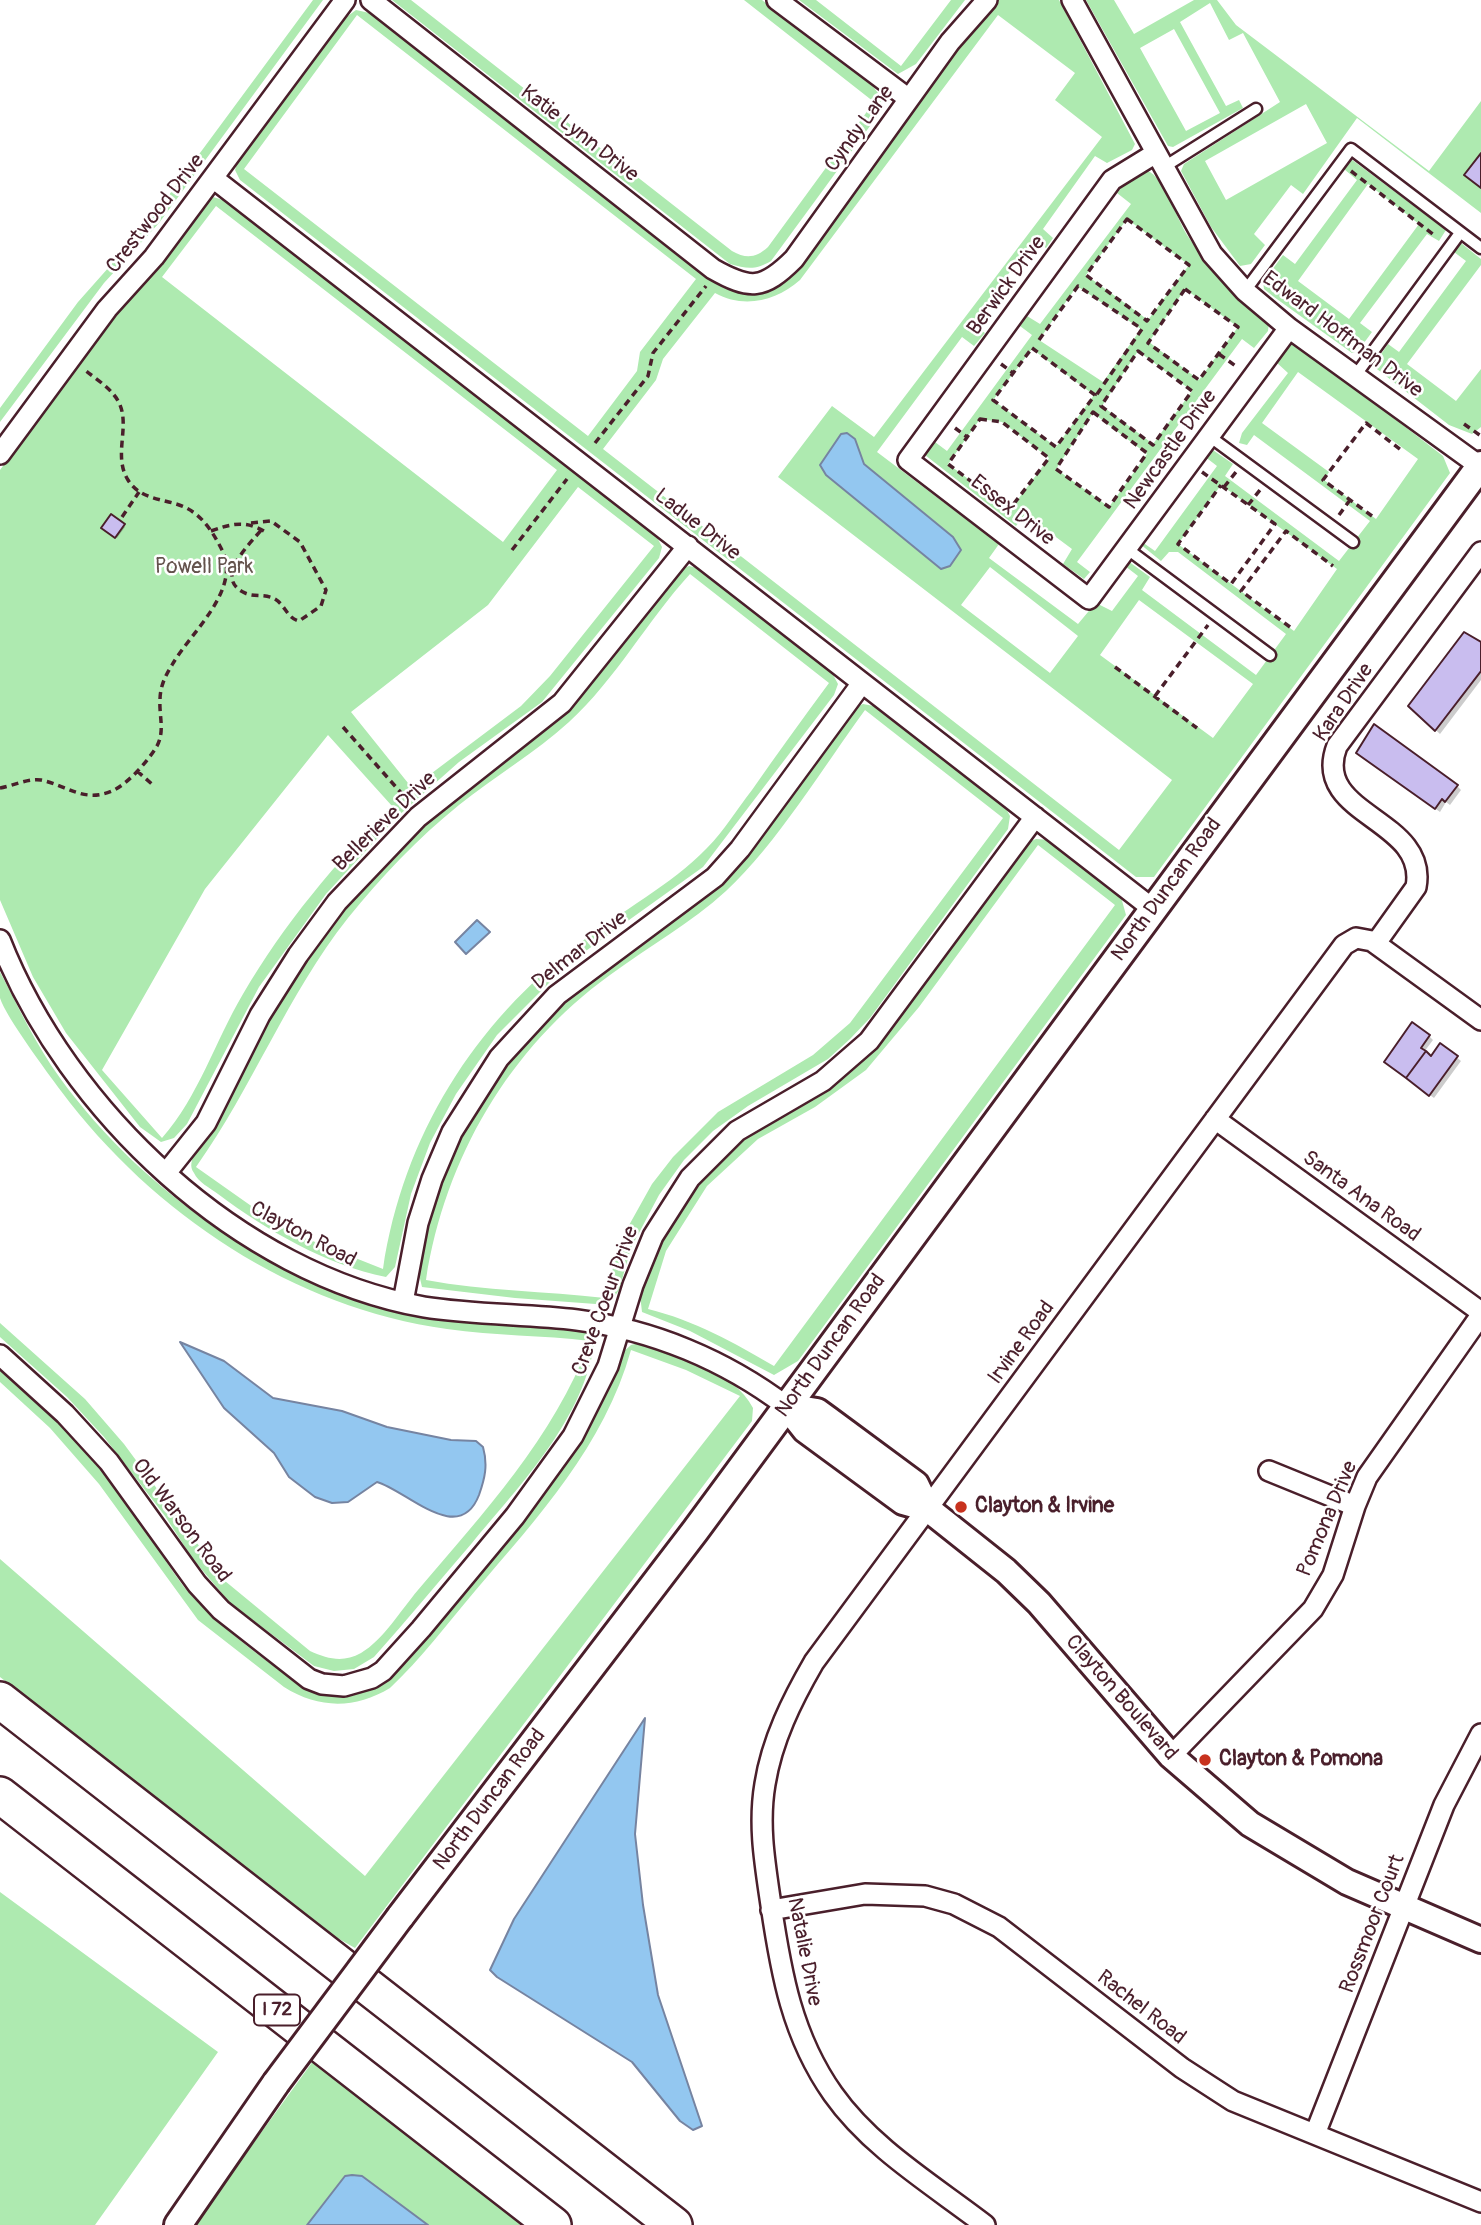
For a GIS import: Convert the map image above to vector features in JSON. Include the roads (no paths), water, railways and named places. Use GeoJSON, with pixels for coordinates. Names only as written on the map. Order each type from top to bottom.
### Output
{"type":"FeatureCollection","features":[{"type":"Feature","properties":{"kind":"highway"},"geometry":{"type":"LineString","coordinates":[[0,1700],[674,2225]]}},
{"type":"Feature","properties":{"kind":"highway","name":"I 72"},"geometry":{"type":"LineString","coordinates":[[0,1795],[553,2225]]}},
{"type":"Feature","properties":{"kind":"main road","name":"North Duncan Road"},"geometry":{"type":"LineString","coordinates":[[178,2225],[276,2083],[695,1531],[1481,466]]}},
{"type":"Feature","properties":{"kind":"street","name":"Crestwood Drive"},"geometry":{"type":"LineString","coordinates":[[0,454],[107,309],[154,257],[345,0]]}},
{"type":"Feature","properties":{"kind":"street","name":"Katie Lynn Drive"},"geometry":{"type":"LineString","coordinates":[[371,0],[713,269],[744,284],[768,281]]}},
{"type":"Feature","properties":{"kind":"street"},"geometry":{"type":"LineString","coordinates":[[777,0],[909,99]]}},
{"type":"Feature","properties":{"kind":"street","name":"Cyndy Lane"},"geometry":{"type":"LineString","coordinates":[[768,281],[794,259],[950,42],[987,0]]}},
{"type":"Feature","properties":{"kind":"street","name":"Edward Hoffman Drive"},"geometry":{"type":"LineString","coordinates":[[1072,0],[1212,254],[1245,291],[1289,328],[1481,466]]}},
{"type":"Feature","properties":{"kind":"street","name":"Berwick Drive"},"geometry":{"type":"LineString","coordinates":[[908,460],[1112,180],[1160,160]]}},
{"type":"Feature","properties":{"kind":"street","name":"Ladue Drive"},"geometry":{"type":"LineString","coordinates":[[213,178],[1153,909]]}},
{"type":"Feature","properties":{"kind":"street","name":"Newcastle Drive"},"geometry":{"type":"LineString","coordinates":[[1089,599],[1289,328]]}},
{"type":"Feature","properties":{"kind":"street","name":"Essex Drive"},"geometry":{"type":"LineString","coordinates":[[908,460],[1089,599]]}},
{"type":"Feature","properties":{"kind":"street","name":"Bellerieve Drive"},"geometry":{"type":"LineString","coordinates":[[166,1173],[206,1123],[260,1015],[298,955],[337,902],[418,817],[562,703],[688,546]]}},
{"type":"Feature","properties":{"kind":"street","name":"Kara Drive"},"geometry":{"type":"LineString","coordinates":[[1376,943],[1416,887],[1418,876],[1405,843],[1339,790],[1331,769],[1333,757],[1337,746],[1481,552]]}},
{"type":"Feature","properties":{"kind":"street","name":"Delmar Drive"},"geometry":{"type":"LineString","coordinates":[[403,1302],[418,1223],[432,1179],[465,1108],[499,1058],[557,995],[715,877],[740,849],[862,683]]}},
{"type":"Feature","properties":{"kind":"street","name":"Creve Coeur Drive"},"geometry":{"type":"LineString","coordinates":[[344,1686],[365,1681],[383,1671],[546,1477],[597,1393],[653,1236],[690,1178],[737,1131],[823,1081],[869,1041],[1035,817]]}},
{"type":"Feature","properties":{"kind":"street","name":"Irvine Road"},"geometry":{"type":"LineString","coordinates":[[762,1818],[770,1760],[781,1725],[814,1662],[1344,945],[1364,937],[1376,943]]}},
{"type":"Feature","properties":{"kind":"street","name":"Clayton Road"},"geometry":{"type":"LineString","coordinates":[[0,940],[29,1002],[55,1045],[127,1136],[166,1173],[222,1217],[275,1251],[316,1272],[403,1302],[470,1313],[577,1320],[653,1337],[739,1373],[786,1406]]}},
{"type":"Feature","properties":{"kind":"street"},"geometry":{"type":"LineString","coordinates":[[1376,943],[1481,1020]]}},
{"type":"Feature","properties":{"kind":"street","name":"Santa Ana Road"},"geometry":{"type":"LineString","coordinates":[[1215,1119],[1481,1314]]}},
{"type":"Feature","properties":{"kind":"street","name":"Pomona Drive"},"geometry":{"type":"LineString","coordinates":[[1171,1756],[1282,1645],[1313,1609],[1333,1574],[1354,1506],[1389,1443],[1481,1314]]}},
{"type":"Feature","properties":{"kind":"street","name":"Old Warson Road"},"geometry":{"type":"LineString","coordinates":[[0,1355],[65,1414],[109,1462],[197,1584],[221,1610],[309,1679],[322,1684],[344,1686]]}},
{"type":"Feature","properties":{"kind":"street","name":"Clayton Boulevard"},"geometry":{"type":"LineString","coordinates":[[786,1406],[817,1412],[916,1484],[928,1509],[979,1548],[1039,1603],[1171,1756],[1250,1824],[1296,1854],[1405,1909],[1481,1940]]}},
{"type":"Feature","properties":{"kind":"street"},"geometry":{"type":"LineString","coordinates":[[1269,1471],[1354,1506]]}},
{"type":"Feature","properties":{"kind":"street","name":"Rossmoor Court"},"geometry":{"type":"LineString","coordinates":[[1315,2134],[1444,1805],[1481,1734]]}},
{"type":"Feature","properties":{"kind":"street","name":"Natalie Drive"},"geometry":{"type":"LineString","coordinates":[[762,1818],[762,1847],[786,1997],[796,2027],[813,2062],[834,2095],[881,2145],[985,2225]]}},
{"type":"Feature","properties":{"kind":"street","name":"Rachel Road"},"geometry":{"type":"LineString","coordinates":[[771,1910],[865,1894],[905,1894],[954,1904],[999,1927],[1211,2088],[1233,2101],[1481,2202]]}},
{"type":"Feature","properties":{"kind":"lane"},"geometry":{"type":"LineString","coordinates":[[1160,160],[1256,109]]}},
{"type":"Feature","properties":{"kind":"lane"},"geometry":{"type":"LineString","coordinates":[[1245,291],[1351,149],[1481,248]]}},
{"type":"Feature","properties":{"kind":"lane"},"geometry":{"type":"LineString","coordinates":[[1355,376],[1460,233]]}},
{"type":"Feature","properties":{"kind":"lane"},"geometry":{"type":"LineString","coordinates":[[1209,436],[1353,542]]}},
{"type":"Feature","properties":{"kind":"lane"},"geometry":{"type":"LineString","coordinates":[[1126,548],[1270,655]]}},
{"type":"Feature","properties":{"kind":"water"},"geometry":{"type":"Polygon","coordinates":[[[847,433],[855,439],[864,464],[953,537],[961,550],[950,566],[941,569],[826,475],[820,465],[841,434],[847,433]]]}},
{"type":"Feature","properties":{"kind":"water"},"geometry":{"type":"Polygon","coordinates":[[[477,920],[490,932],[466,954],[455,942],[477,920]]]}},
{"type":"Feature","properties":{"kind":"water"},"geometry":{"type":"Polygon","coordinates":[[[180,1342],[224,1361],[273,1398],[342,1411],[387,1427],[451,1440],[476,1441],[483,1447],[486,1466],[479,1495],[470,1510],[459,1516],[446,1516],[431,1511],[377,1482],[348,1502],[332,1503],[315,1497],[289,1477],[274,1453],[224,1408],[180,1342]]]}},
{"type":"Feature","properties":{"kind":"water"},"geometry":{"type":"Polygon","coordinates":[[[645,1718],[635,1834],[643,1905],[658,1995],[702,2126],[693,2130],[680,2121],[632,2062],[490,1970],[514,1919],[645,1718]]]}},
{"type":"Feature","properties":{"kind":"water"},"geometry":{"type":"Polygon","coordinates":[[[345,2176],[362,2176],[428,2225],[307,2225],[345,2176]]]}},
{"type":"Feature","properties":{"kind":"place","name":"Clayton & Irvine"},"geometry":{"type":"Point","coordinates":[961,1507]}},
{"type":"Feature","properties":{"kind":"place","name":"Clayton & Pomona"},"geometry":{"type":"Point","coordinates":[1205,1760]}},
{"type":"Feature","properties":{"kind":"park label","name":"Powell Park"},"geometry":{"type":"Point","coordinates":[204,568]}}]}
